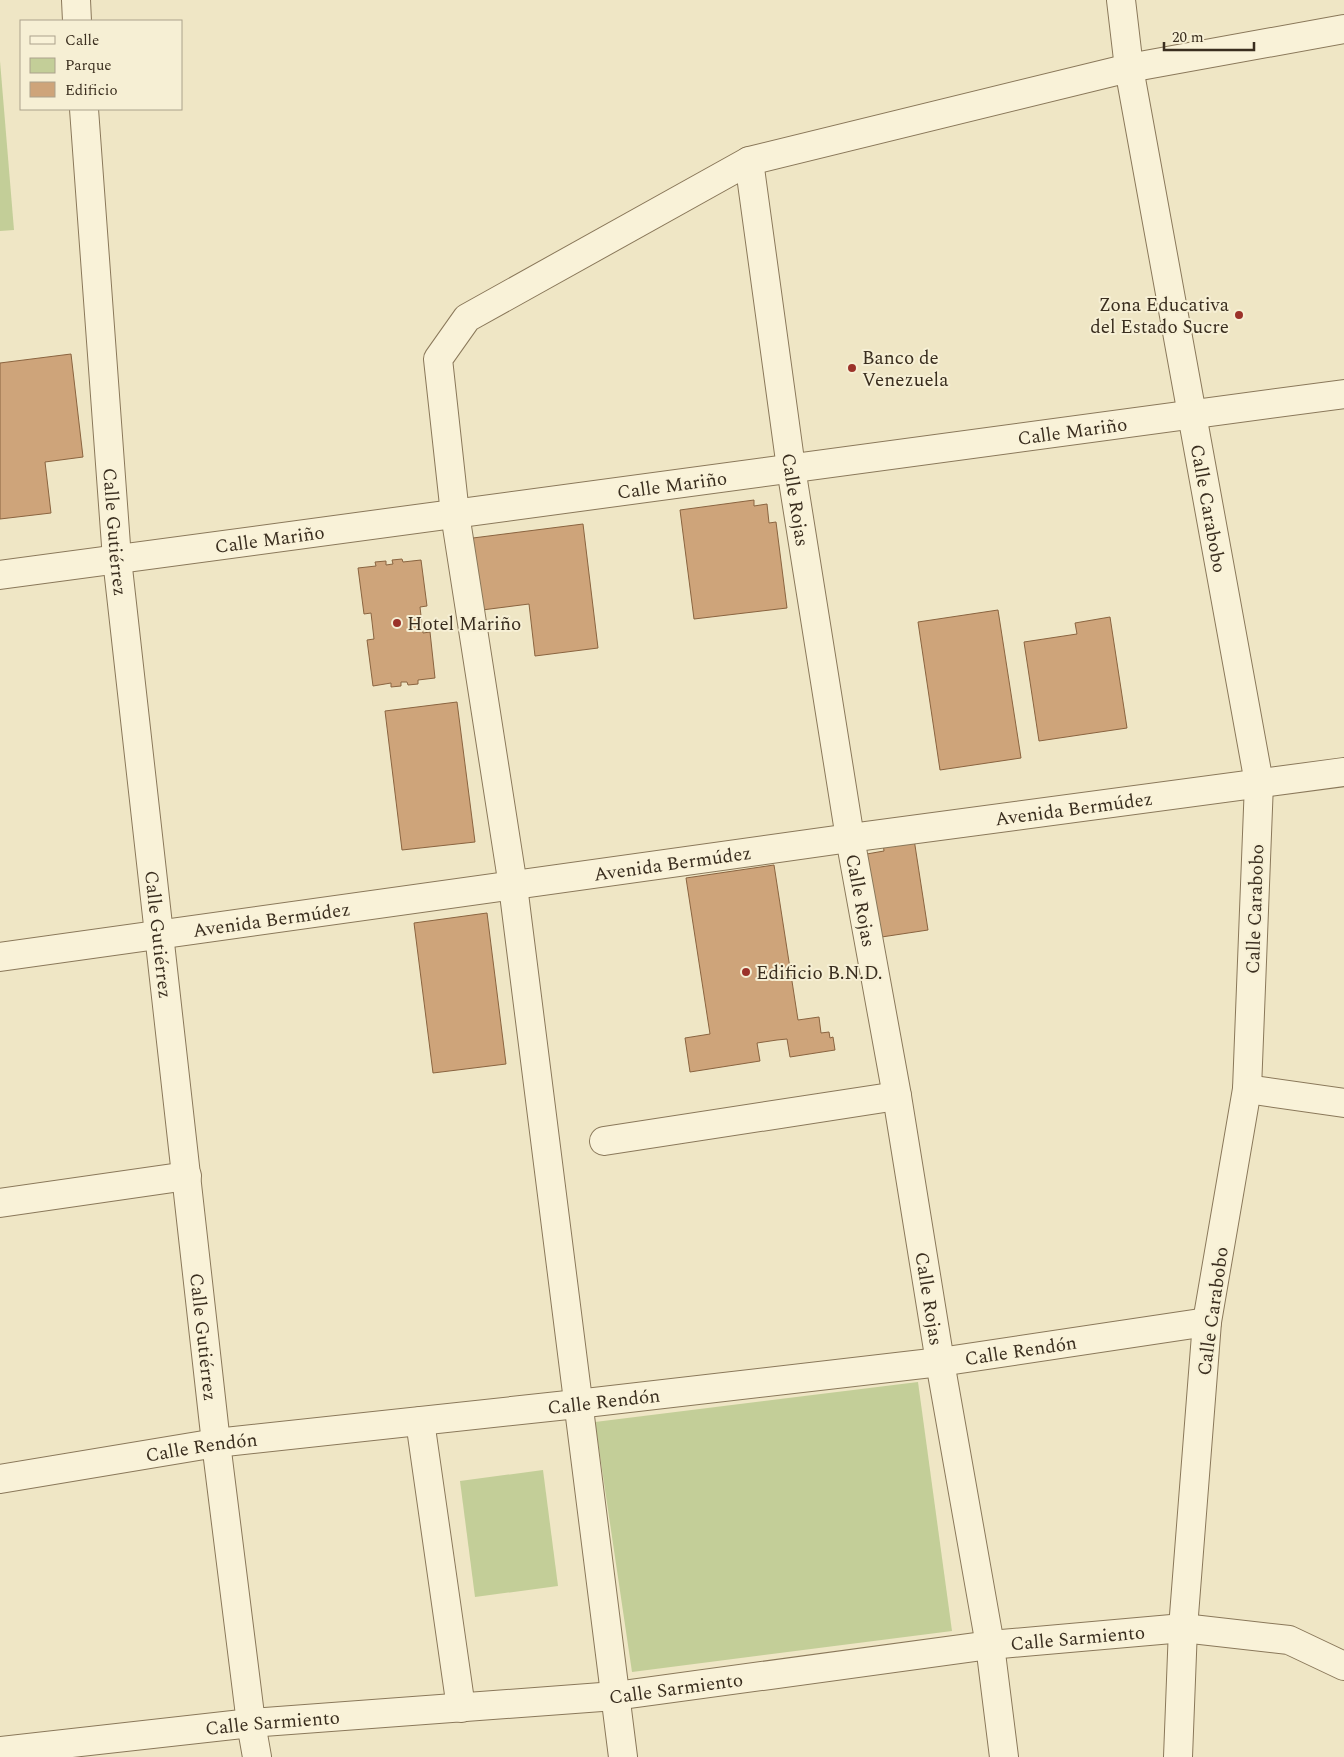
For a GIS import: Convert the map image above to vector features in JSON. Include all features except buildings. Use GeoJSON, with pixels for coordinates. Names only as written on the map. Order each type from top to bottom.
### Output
{"type":"FeatureCollection","features":[{"type":"Feature","properties":{"kind":"street"},"geometry":{"type":"LineString","coordinates":[[76,0],[77,20]]}},
{"type":"Feature","properties":{"kind":"street","name":"Calle Carabobo"},"geometry":{"type":"LineString","coordinates":[[1121,0],[1128,68],[1193,414],[1259,783],[1247,1089],[1207,1322],[1183,1628],[1178,1757]]}},
{"type":"Feature","properties":{"kind":"street"},"geometry":{"type":"LineString","coordinates":[[623,1757],[513,886],[455,514],[438,360],[467,318],[749,161],[1128,68],[1344,29]]}},
{"type":"Feature","properties":{"kind":"street","name":"Calle Gutiérrez"},"geometry":{"type":"LineString","coordinates":[[84,110],[117,559],[216,1443],[251,1723],[258,1757]]}},
{"type":"Feature","properties":{"kind":"street","name":"Calle Rojas"},"geometry":{"type":"LineString","coordinates":[[749,161],[791,468],[850,838],[897,1096],[940,1362],[990,1645],[1004,1757]]}},
{"type":"Feature","properties":{"kind":"street","name":"Calle Mariño"},"geometry":{"type":"LineString","coordinates":[[0,575],[1344,394]]}},
{"type":"Feature","properties":{"kind":"street","name":"Avenida Bermúdez"},"geometry":{"type":"LineString","coordinates":[[0,957],[850,838],[1344,772]]}},
{"type":"Feature","properties":{"kind":"street"},"geometry":{"type":"LineString","coordinates":[[1247,1089],[1344,1103]]}},
{"type":"Feature","properties":{"kind":"street"},"geometry":{"type":"LineString","coordinates":[[604,1141],[897,1096]]}},
{"type":"Feature","properties":{"kind":"street"},"geometry":{"type":"LineString","coordinates":[[0,1203],[187,1176]]}},
{"type":"Feature","properties":{"kind":"street","name":"Calle Rendón"},"geometry":{"type":"LineString","coordinates":[[0,1479],[216,1443],[420,1422],[940,1362],[1207,1322]]}},
{"type":"Feature","properties":{"kind":"street"},"geometry":{"type":"LineString","coordinates":[[420,1422],[461,1708]]}},
{"type":"Feature","properties":{"kind":"street","name":"Calle Sarmiento"},"geometry":{"type":"LineString","coordinates":[[0,1750],[251,1723],[616,1696],[990,1645],[1183,1628],[1289,1640],[1344,1666]]}},
{"type":"Feature","properties":{"kind":"green space"},"geometry":{"type":"Polygon","coordinates":[[[0,61],[14,230],[0,231],[0,61]]]}},
{"type":"Feature","properties":{"kind":"green space"},"geometry":{"type":"Polygon","coordinates":[[[918,1382],[952,1631],[632,1672],[595,1422],[918,1382]]]}},
{"type":"Feature","properties":{"kind":"green space"},"geometry":{"type":"Polygon","coordinates":[[[543,1470],[558,1586],[475,1597],[460,1481],[543,1470]]]}},
{"type":"Feature","properties":{"kind":"place","name":"Zona Educativa del Estado Sucre"},"geometry":{"type":"Point","coordinates":[1239,315]}},
{"type":"Feature","properties":{"kind":"place","name":"Banco de Venezuela"},"geometry":{"type":"Point","coordinates":[852,368]}},
{"type":"Feature","properties":{"kind":"place","name":"Hotel Mariño"},"geometry":{"type":"Point","coordinates":[397,623]}},
{"type":"Feature","properties":{"kind":"place","name":"Edificio B.N.D."},"geometry":{"type":"Point","coordinates":[746,972]}}]}
